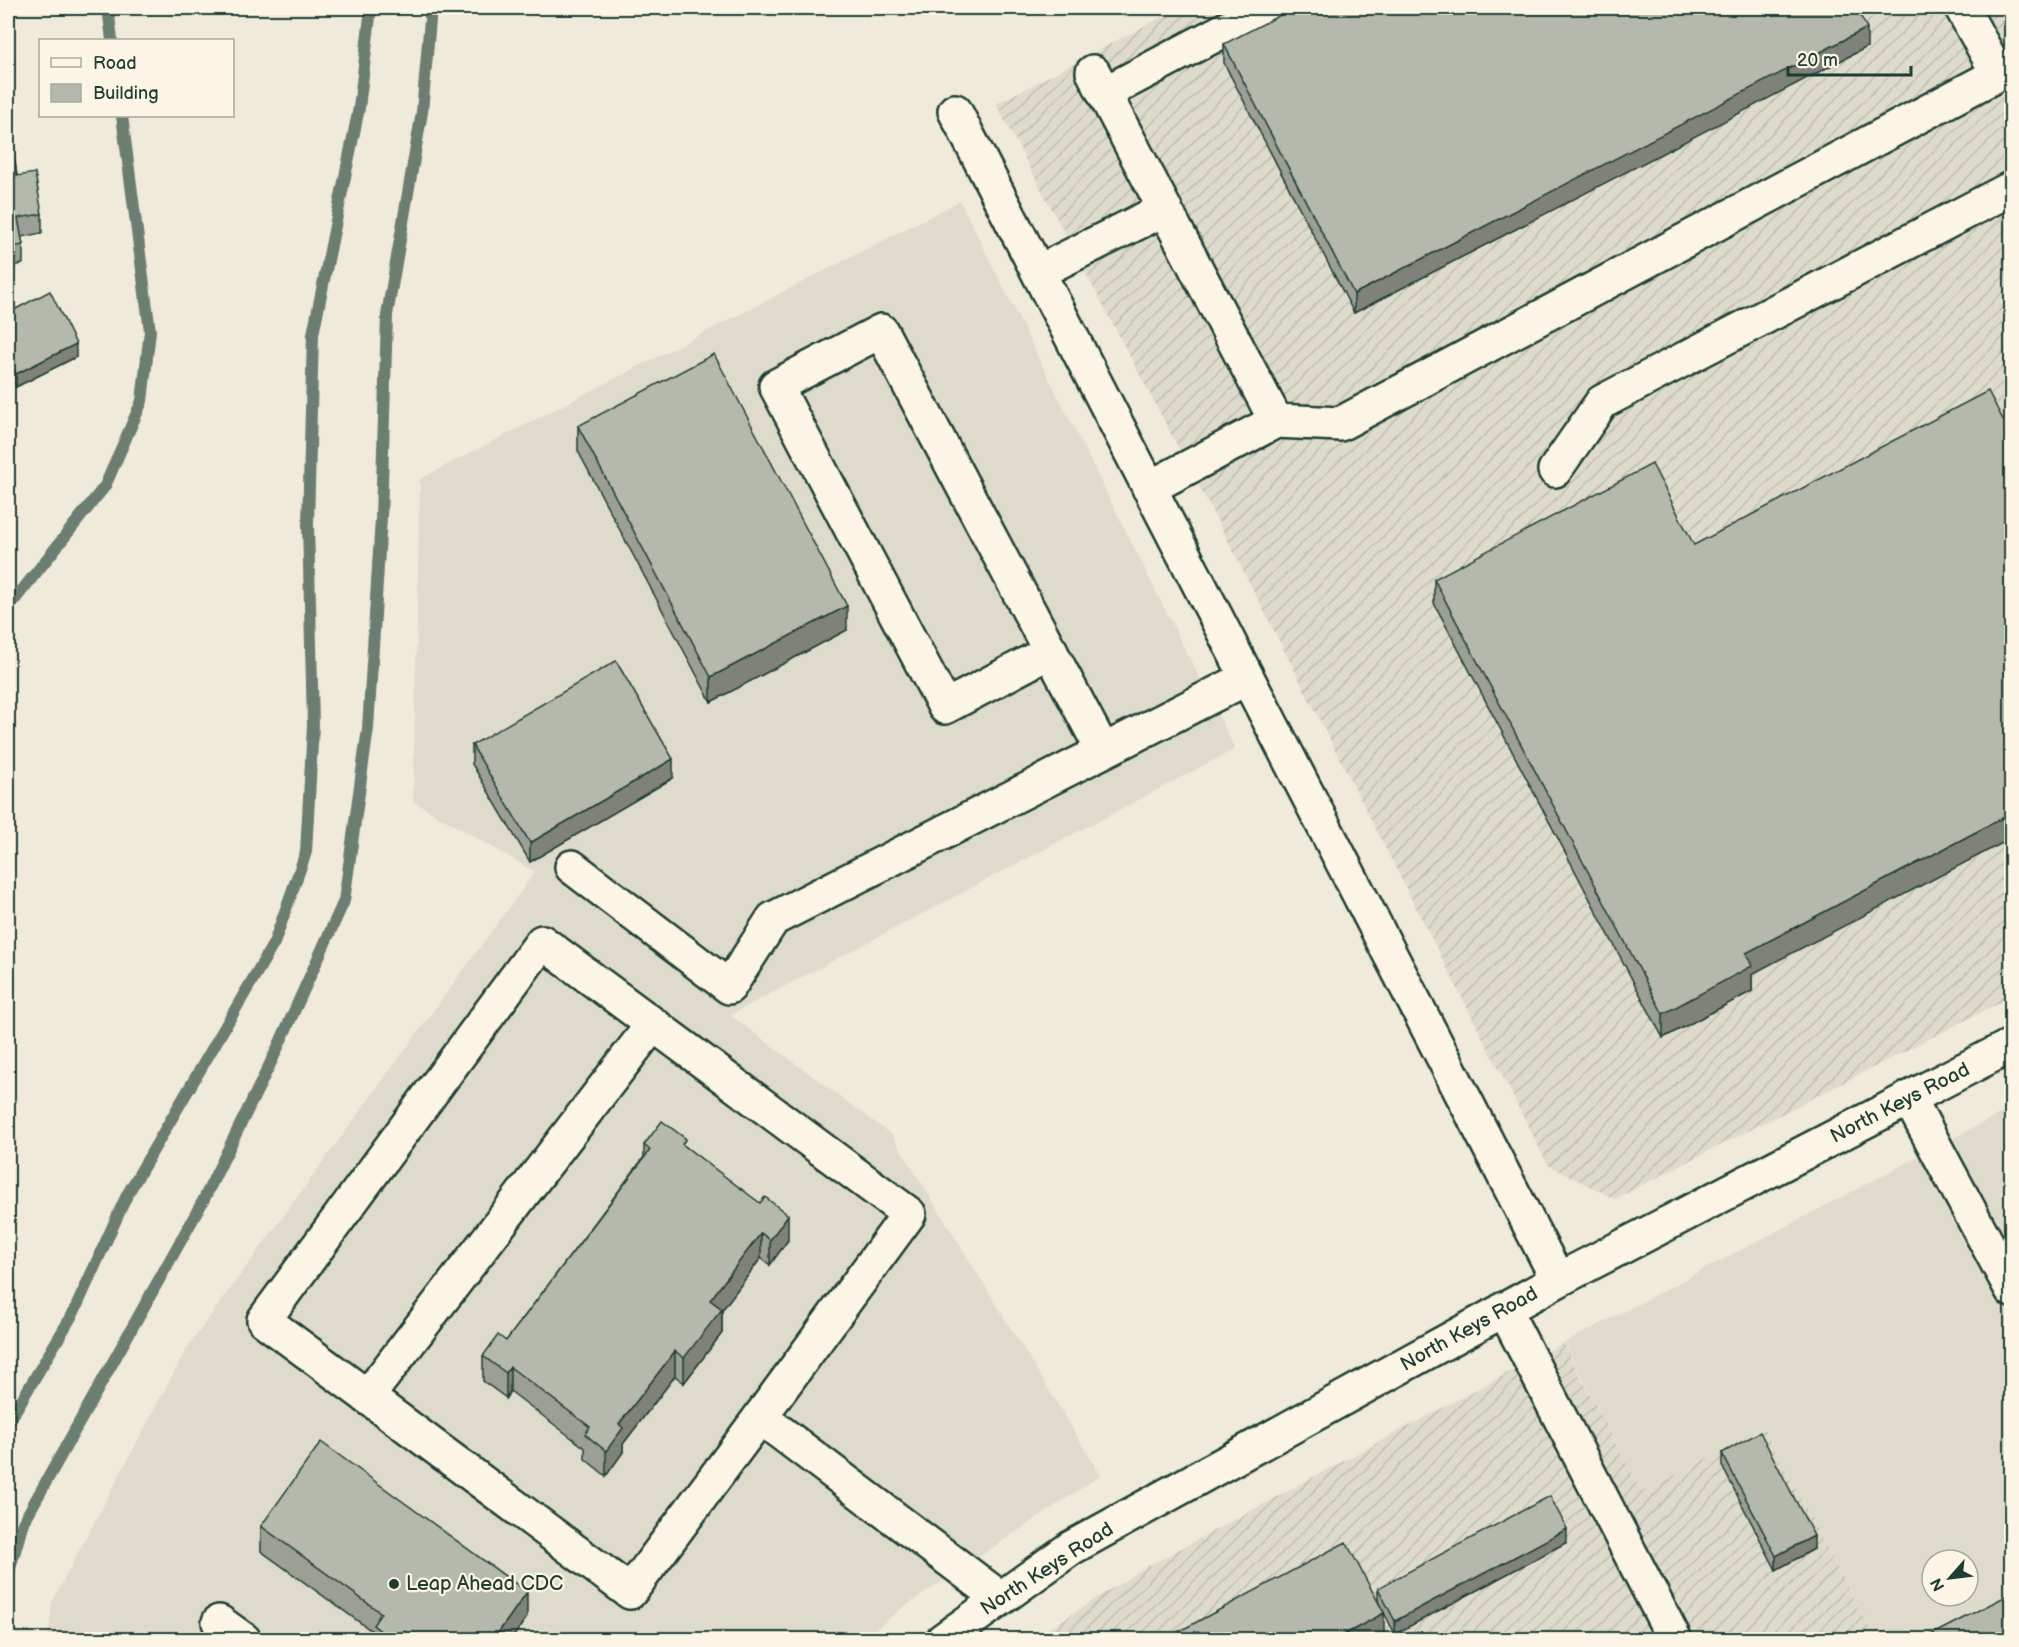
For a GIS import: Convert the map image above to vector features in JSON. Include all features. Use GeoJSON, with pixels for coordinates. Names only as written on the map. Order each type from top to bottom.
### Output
{"type":"FeatureCollection","features":[{"type":"Feature","properties":{"kind":"street"},"geometry":{"type":"LineString","coordinates":[[1266,8],[1099,83],[1276,421]]}},
{"type":"Feature","properties":{"kind":"street"},"geometry":{"type":"LineString","coordinates":[[1149,488],[1276,421],[1340,424],[1998,74],[1962,8]]}},
{"type":"Feature","properties":{"kind":"street"},"geometry":{"type":"LineString","coordinates":[[955,111],[1558,1280]]}},
{"type":"Feature","properties":{"kind":"street"},"geometry":{"type":"LineString","coordinates":[[1555,470],[1602,402],[2012,188]]}},
{"type":"Feature","properties":{"kind":"street"},"geometry":{"type":"LineString","coordinates":[[1038,272],[1165,209]]}},
{"type":"Feature","properties":{"kind":"street"},"geometry":{"type":"LineString","coordinates":[[1051,651],[945,706],[776,386],[881,331],[1051,651],[1103,752]]}},
{"type":"Feature","properties":{"kind":"street"},"geometry":{"type":"LineString","coordinates":[[572,867],[729,987],[773,919],[1247,678]]}},
{"type":"Feature","properties":{"kind":"street"},"geometry":{"type":"LineString","coordinates":[[542,942],[909,1214],[630,1592],[367,1397],[264,1320],[542,942]]}},
{"type":"Feature","properties":{"kind":"street"},"geometry":{"type":"LineString","coordinates":[[367,1397],[652,1024]]}},
{"type":"Feature","properties":{"kind":"street","name":"North Keys Road"},"geometry":{"type":"LineString","coordinates":[[943,1640],[1071,1548],[1558,1280],[2012,1045]]}},
{"type":"Feature","properties":{"kind":"street"},"geometry":{"type":"LineString","coordinates":[[1909,1098],[2012,1290]]}},
{"type":"Feature","properties":{"kind":"street"},"geometry":{"type":"LineString","coordinates":[[1504,1309],[1675,1640]]}},
{"type":"Feature","properties":{"kind":"street"},"geometry":{"type":"LineString","coordinates":[[760,1417],[1000,1598]]}},
{"type":"Feature","properties":{"kind":"shaded area"},"geometry":{"type":"Polygon","coordinates":[[[1179,8],[2011,8],[2011,997],[1615,1199],[1548,1165],[1229,543],[996,104],[1179,8]]]}},
{"type":"Feature","properties":{"kind":"shaded area"},"geometry":{"type":"Polygon","coordinates":[[[960,201],[1235,749],[730,1015],[892,1135],[1101,1475],[901,1609],[863,1639],[48,1640],[52,1602],[187,1348],[535,872],[413,801],[420,479],[960,201]]]}},
{"type":"Feature","properties":{"kind":"shaded area"},"geometry":{"type":"Polygon","coordinates":[[[2011,1108],[2011,1639],[1875,1639],[1764,1429],[1642,1492],[1564,1343],[2011,1108]]]}},
{"type":"Feature","properties":{"kind":"shaded area"},"geometry":{"type":"Polygon","coordinates":[[[1563,1343],[1642,1492],[1764,1429],[1875,1639],[1031,1640],[1141,1570],[1563,1343]]]}},
{"type":"Feature","properties":{"kind":"building"},"geometry":{"type":"Polygon","coordinates":[[[1294,8],[1856,8],[1867,28],[1354,294],[1224,44],[1294,8]]]}},
{"type":"Feature","properties":{"kind":"building"},"geometry":{"type":"Polygon","coordinates":[[[8,114],[17,176],[35,173],[42,214],[18,218],[23,245],[8,248],[8,114]]]}},
{"type":"Feature","properties":{"kind":"building"},"geometry":{"type":"Polygon","coordinates":[[[50,291],[76,344],[16,374],[8,356],[8,313],[50,291]]]}},
{"type":"Feature","properties":{"kind":"building"},"geometry":{"type":"Polygon","coordinates":[[[714,354],[847,606],[711,677],[578,426],[714,354]]]}},
{"type":"Feature","properties":{"kind":"building"},"geometry":{"type":"Polygon","coordinates":[[[1988,391],[2012,437],[2012,813],[1746,953],[1752,966],[1663,1014],[1434,579],[1652,464],[1694,545],[1988,391]]]}},
{"type":"Feature","properties":{"kind":"building"},"geometry":{"type":"Polygon","coordinates":[[[616,661],[673,759],[530,843],[472,745],[616,661]]]}},
{"type":"Feature","properties":{"kind":"building"},"geometry":{"type":"Polygon","coordinates":[[[662,1121],[686,1139],[682,1144],[760,1203],[765,1197],[788,1215],[770,1240],[761,1233],[710,1300],[722,1309],[684,1358],[675,1351],[619,1424],[623,1428],[606,1451],[585,1434],[590,1427],[510,1367],[506,1373],[483,1356],[498,1335],[506,1341],[650,1150],[644,1145],[662,1121]]]}},
{"type":"Feature","properties":{"kind":"building"},"geometry":{"type":"Polygon","coordinates":[[[1760,1432],[1814,1536],[1776,1556],[1722,1453],[1760,1432]]]}},
{"type":"Feature","properties":{"kind":"building","name":"Leap Ahead CDC"},"geometry":{"type":"Polygon","coordinates":[[[321,1442],[527,1592],[493,1640],[416,1640],[404,1631],[398,1640],[392,1640],[373,1625],[381,1613],[261,1526],[321,1442]]]}},
{"type":"Feature","properties":{"kind":"building"},"geometry":{"type":"Polygon","coordinates":[[[1550,1496],[1567,1529],[1395,1621],[1378,1588],[1550,1496]]]}},
{"type":"Feature","properties":{"kind":"building"},"geometry":{"type":"Polygon","coordinates":[[[1346,1542],[1384,1613],[1334,1640],[1163,1640],[1346,1542]]]}},
{"type":"Feature","properties":{"kind":"building"},"geometry":{"type":"Polygon","coordinates":[[[2012,1593],[2012,1640],[1921,1640],[2012,1593]]]}},
{"type":"Feature","properties":{"kind":"waterway"},"geometry":{"type":"LineString","coordinates":[[108,8],[112,39]]}},
{"type":"Feature","properties":{"kind":"waterway"},"geometry":{"type":"LineString","coordinates":[[8,1423],[74,1312],[127,1195],[274,943],[306,852],[313,725],[308,524],[313,334],[359,108],[371,8]]}},
{"type":"Feature","properties":{"kind":"waterway"},"geometry":{"type":"LineString","coordinates":[[8,1575],[23,1523],[203,1201],[273,1058],[344,901],[368,728],[381,518],[387,315],[422,112],[431,8]]}},
{"type":"Feature","properties":{"kind":"waterway"},"geometry":{"type":"LineString","coordinates":[[8,608],[105,486],[142,401],[150,331],[122,117]]}},
{"type":"Feature","properties":{"kind":"place","name":"Leap Ahead CDC"},"geometry":{"type":"Point","coordinates":[394,1584]}}]}
